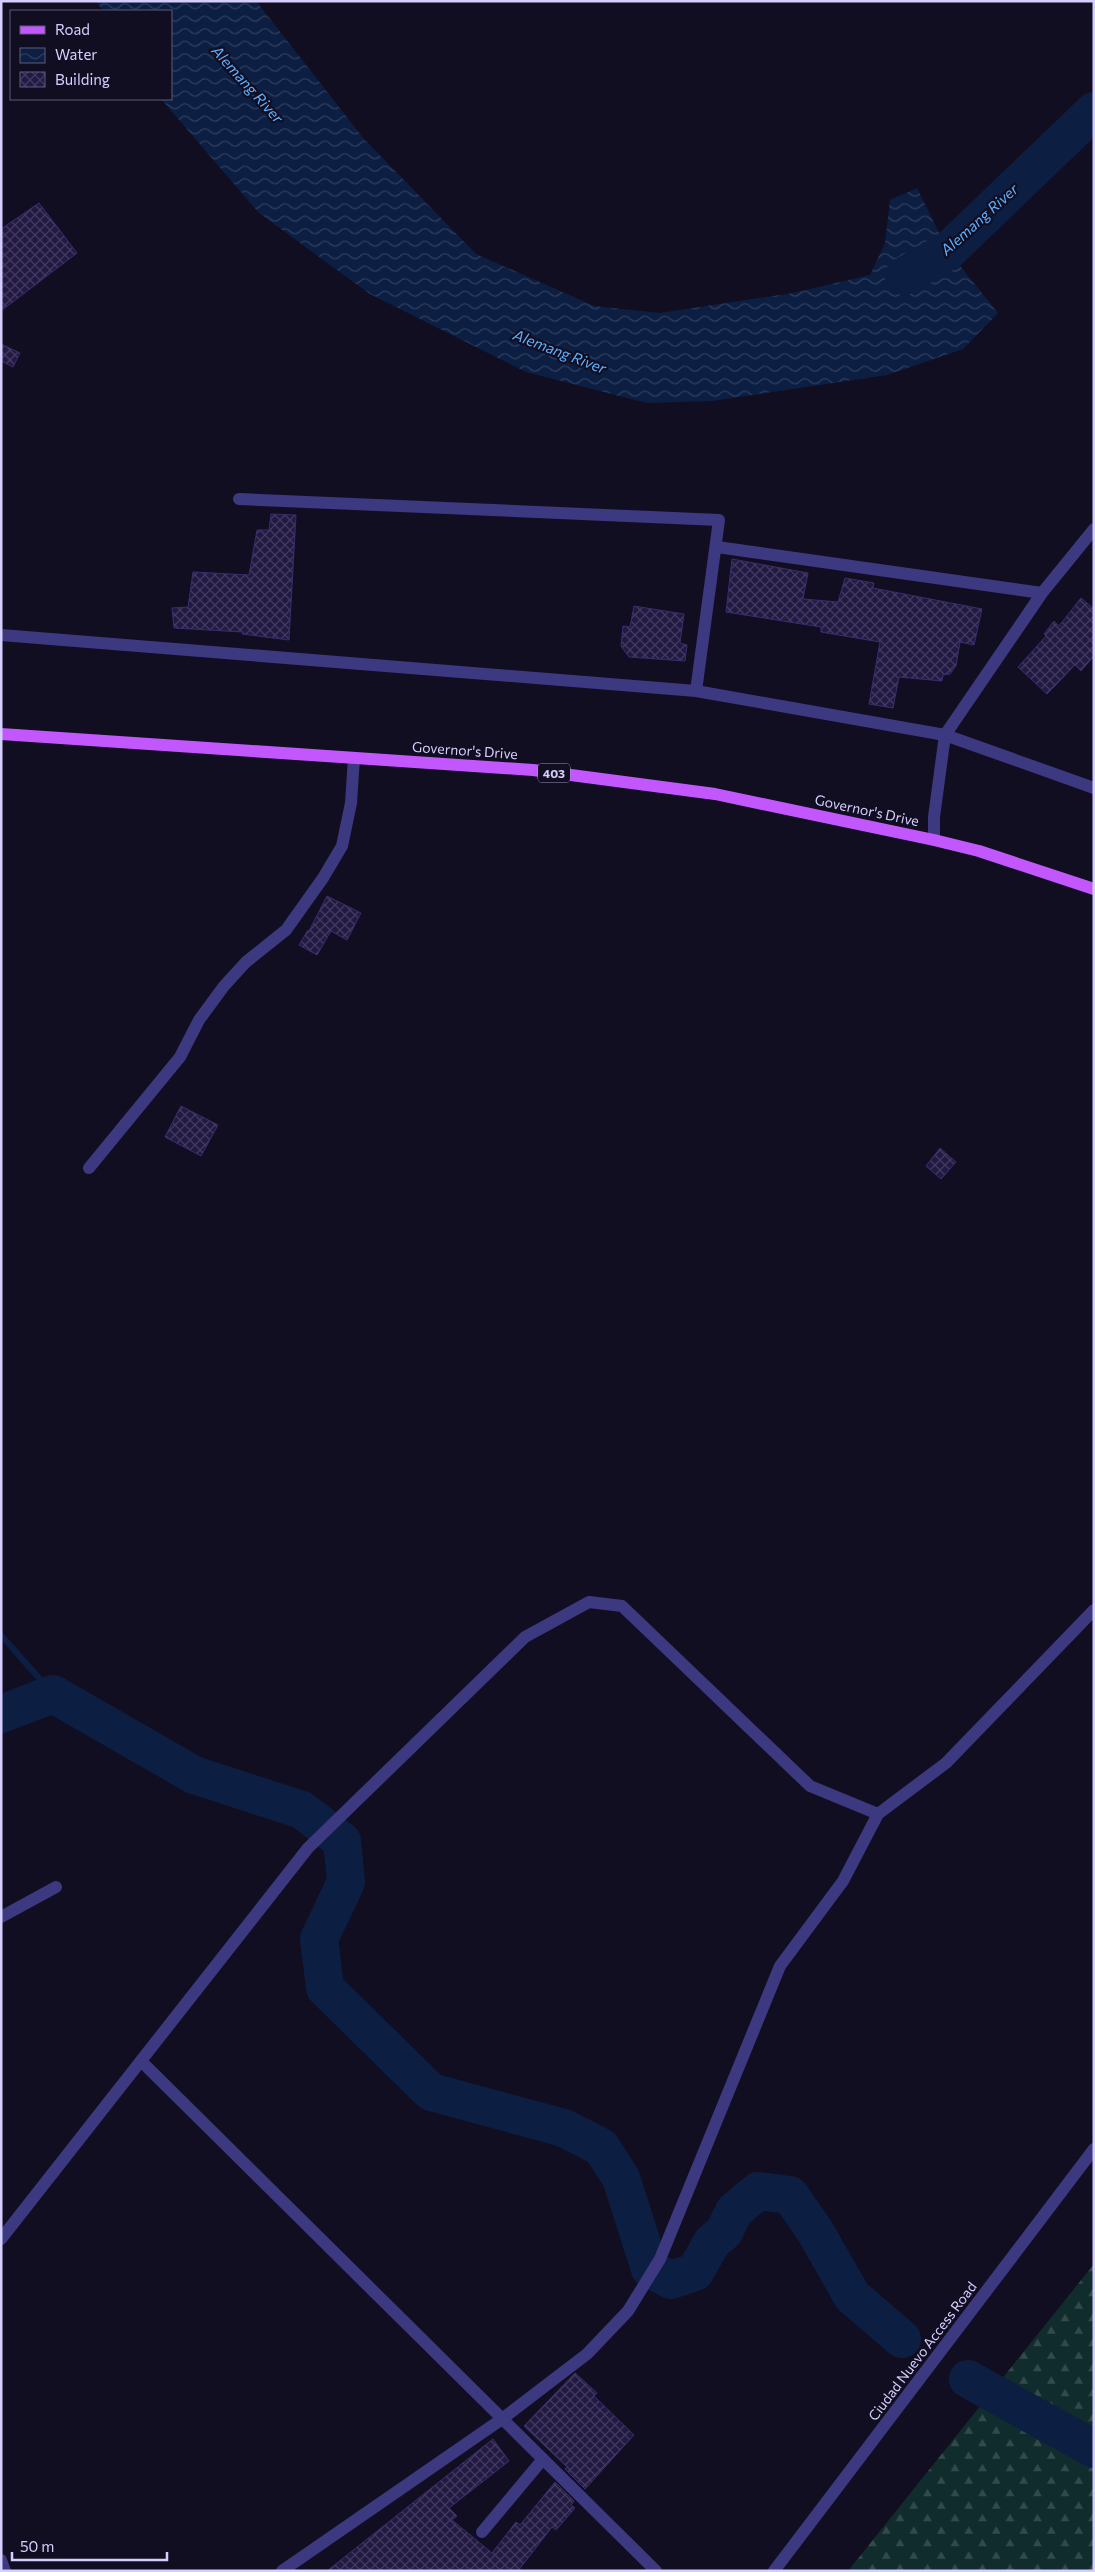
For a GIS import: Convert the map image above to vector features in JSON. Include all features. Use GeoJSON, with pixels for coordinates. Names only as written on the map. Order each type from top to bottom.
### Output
{"type":"FeatureCollection","features":[{"type":"Feature","properties":{"kind":"main road","name":"Governor's Drive"},"geometry":{"type":"LineString","coordinates":[[1,734],[533,770],[715,794],[979,851],[1094,889]]}},
{"type":"Feature","properties":{"kind":"street"},"geometry":{"type":"LineString","coordinates":[[239,498],[719,520],[696,691]]}},
{"type":"Feature","properties":{"kind":"street"},"geometry":{"type":"LineString","coordinates":[[934,840],[934,817],[945,735],[1042,593],[1094,529]]}},
{"type":"Feature","properties":{"kind":"street"},"geometry":{"type":"LineString","coordinates":[[716,548],[1042,593]]}},
{"type":"Feature","properties":{"kind":"street"},"geometry":{"type":"LineString","coordinates":[[1,635],[696,691],[945,735],[1092,784]]}},
{"type":"Feature","properties":{"kind":"street"},"geometry":{"type":"LineString","coordinates":[[90,1168],[180,1057],[199,1020],[224,986],[246,962],[286,930],[322,878],[342,846],[351,803],[354,758]]}},
{"type":"Feature","properties":{"kind":"street"},"geometry":{"type":"LineString","coordinates":[[1,2239],[308,1848],[525,1637],[589,1602],[622,1606],[810,1786],[878,1814]]}},
{"type":"Feature","properties":{"kind":"street"},"geometry":{"type":"LineString","coordinates":[[282,2571],[502,2419],[588,2354],[628,2311],[660,2259],[780,1966],[843,1881],[878,1814],[946,1762],[1094,1610]]}},
{"type":"Feature","properties":{"kind":"street"},"geometry":{"type":"LineString","coordinates":[[1,1917],[56,1887]]}},
{"type":"Feature","properties":{"kind":"street"},"geometry":{"type":"LineString","coordinates":[[141,2061],[656,2571]]}},
{"type":"Feature","properties":{"kind":"street","name":"Ciudad Nuevo Access Road"},"geometry":{"type":"LineString","coordinates":[[774,2571],[1094,2149]]}},
{"type":"Feature","properties":{"kind":"street"},"geometry":{"type":"LineString","coordinates":[[482,2532],[543,2459]]}},
{"type":"Feature","properties":{"kind":"street"},"geometry":{"type":"LineString","coordinates":[[1,2560],[5,2571]]}},
{"type":"Feature","properties":{"kind":"green space"},"geometry":{"type":"Polygon","coordinates":[[[1094,2264],[1094,2571],[848,2571],[1094,2264]]]}},
{"type":"Feature","properties":{"kind":"water"},"geometry":{"type":"Polygon","coordinates":[[[96,1],[256,1],[364,139],[476,254],[594,306],[660,313],[793,293],[870,275],[885,243],[890,200],[917,188],[948,251],[998,313],[963,349],[887,375],[712,401],[647,403],[526,372],[370,294],[259,213],[162,100],[172,100],[172,10],[102,10],[96,1]]]}},
{"type":"Feature","properties":{"kind":"building"},"geometry":{"type":"Polygon","coordinates":[[[39,203],[77,253],[1,311],[1,229],[39,203]]]}},
{"type":"Feature","properties":{"kind":"building"},"geometry":{"type":"Polygon","coordinates":[[[1,344],[20,353],[13,367],[1,361],[1,344]]]}},
{"type":"Feature","properties":{"kind":"building"},"geometry":{"type":"Polygon","coordinates":[[[271,514],[296,515],[289,640],[242,634],[243,632],[174,628],[172,608],[188,607],[193,572],[249,575],[257,530],[269,530],[271,514]]]}},
{"type":"Feature","properties":{"kind":"building"},"geometry":{"type":"Polygon","coordinates":[[[732,559],[808,573],[803,599],[838,602],[845,578],[874,583],[873,588],[982,609],[974,645],[960,642],[956,666],[950,674],[943,675],[942,681],[899,677],[893,708],[869,704],[880,642],[821,632],[821,627],[726,612],[732,559]]]}},
{"type":"Feature","properties":{"kind":"building"},"geometry":{"type":"Polygon","coordinates":[[[1081,598],[1094,609],[1094,656],[1081,671],[1075,665],[1047,694],[1018,667],[1046,636],[1044,634],[1054,621],[1059,626],[1081,598]]]}},
{"type":"Feature","properties":{"kind":"building"},"geometry":{"type":"Polygon","coordinates":[[[634,606],[684,614],[680,643],[687,645],[685,661],[629,657],[621,646],[623,626],[630,627],[634,606]]]}},
{"type":"Feature","properties":{"kind":"building"},"geometry":{"type":"Polygon","coordinates":[[[327,896],[361,913],[347,940],[331,931],[317,955],[299,945],[309,931],[327,896]]]}},
{"type":"Feature","properties":{"kind":"building"},"geometry":{"type":"Polygon","coordinates":[[[181,1106],[218,1125],[201,1156],[165,1137],[181,1106]]]}},
{"type":"Feature","properties":{"kind":"building"},"geometry":{"type":"Polygon","coordinates":[[[940,1148],[956,1162],[941,1179],[926,1166],[940,1148]]]}},
{"type":"Feature","properties":{"kind":"building"},"geometry":{"type":"Polygon","coordinates":[[[575,2373],[597,2393],[594,2396],[634,2435],[585,2489],[565,2469],[567,2467],[524,2426],[575,2373]]]}},
{"type":"Feature","properties":{"kind":"building"},"geometry":{"type":"Polygon","coordinates":[[[493,2439],[509,2461],[449,2508],[457,2516],[452,2520],[492,2553],[516,2522],[520,2525],[555,2482],[574,2501],[571,2505],[575,2508],[556,2530],[552,2527],[518,2571],[327,2571],[493,2439]]]}},
{"type":"Feature","properties":{"kind":"waterway","name":"Alemang River"},"geometry":{"type":"LineString","coordinates":[[904,276],[948,251],[1094,111]]}},
{"type":"Feature","properties":{"kind":"waterway"},"geometry":{"type":"LineString","coordinates":[[1,1635],[53,1694]]}},
{"type":"Feature","properties":{"kind":"waterway"},"geometry":{"type":"LineString","coordinates":[[1,1714],[53,1694],[194,1775],[302,1810],[342,1841],[346,1882],[319,1939],[325,1988],[431,2092],[564,2128],[601,2147],[621,2178],[650,2269],[671,2280],[695,2272],[712,2242],[724,2232],[734,2211],[758,2191],[790,2195],[815,2231],[852,2296],[902,2339]]}},
{"type":"Feature","properties":{"kind":"waterway"},"geometry":{"type":"LineString","coordinates":[[968,2379],[1094,2449]]}}]}
